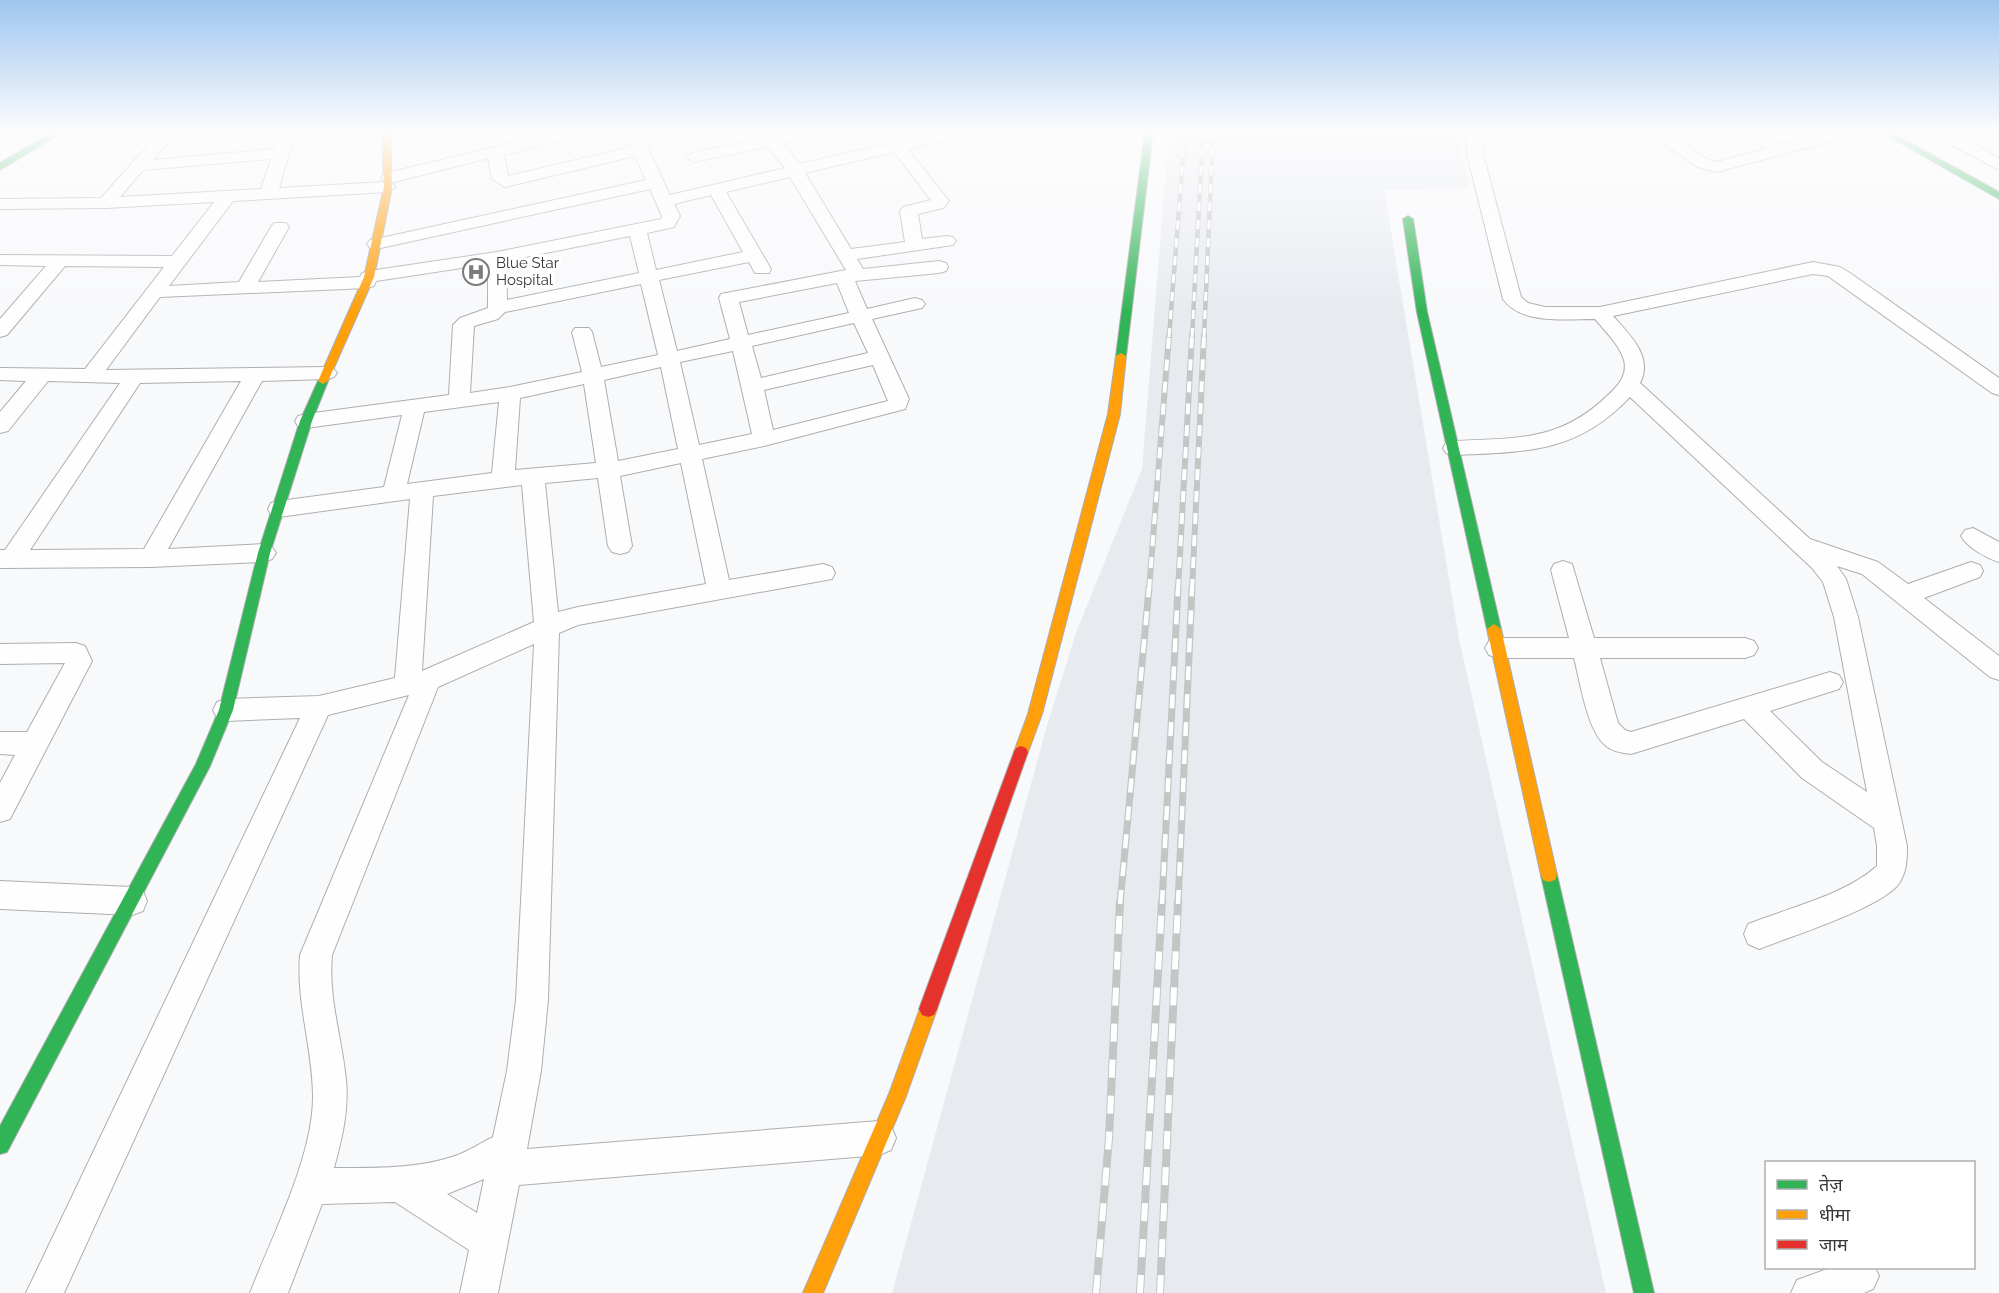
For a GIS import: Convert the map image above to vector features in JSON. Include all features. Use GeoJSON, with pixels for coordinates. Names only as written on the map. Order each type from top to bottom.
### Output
{"type":"FeatureCollection","features":[{"type":"Feature","properties":{"kind":"street"},"geometry":{"type":"LineString","coordinates":[[106,203],[115,192]]}},
{"type":"Feature","properties":{"kind":"street"},"geometry":{"type":"LineString","coordinates":[[0,204],[106,203],[295,192]]}},
{"type":"Feature","properties":{"kind":"street"},"geometry":{"type":"LineString","coordinates":[[0,1145],[203,766],[226,711],[264,553],[306,421],[368,279],[386,192]]}},
{"type":"Feature","properties":{"kind":"street"},"geometry":{"type":"LineString","coordinates":[[376,244],[613,192]]}},
{"type":"Feature","properties":{"kind":"street"},"geometry":{"type":"LineString","coordinates":[[156,292],[368,279],[637,230],[670,220],[671,216],[660,192]]}},
{"type":"Feature","properties":{"kind":"street"},"geometry":{"type":"LineString","coordinates":[[664,201],[702,192]]}},
{"type":"Feature","properties":{"kind":"street"},"geometry":{"type":"LineString","coordinates":[[718,192],[755,255],[770,289]]}},
{"type":"Feature","properties":{"kind":"street"},"geometry":{"type":"LineString","coordinates":[[279,509],[503,479],[609,470],[764,439],[886,410],[898,404],[899,399],[860,315],[848,255],[809,192]]}},
{"type":"Feature","properties":{"kind":"street"},"geometry":{"type":"LineString","coordinates":[[914,244],[909,211],[937,204],[940,201],[933,192]]}},
{"type":"Feature","properties":{"kind":"street"},"geometry":{"type":"LineString","coordinates":[[813,1293],[897,1096],[1037,704],[1114,414],[1142,192]]}},
{"type":"Feature","properties":{"kind":"street"},"geometry":{"type":"LineString","coordinates":[[1485,192],[1512,299],[1521,306],[1545,313],[1600,313],[1813,268],[1824,269],[1843,277],[1999,388]]}},
{"type":"Feature","properties":{"kind":"street"},"geometry":{"type":"LineString","coordinates":[[91,376],[227,197]]}},
{"type":"Feature","properties":{"kind":"street"},"geometry":{"type":"LineString","coordinates":[[1408,219],[1422,312],[1644,1293]]}},
{"type":"Feature","properties":{"kind":"street"},"geometry":{"type":"LineString","coordinates":[[246,287],[280,227]]}},
{"type":"Feature","properties":{"kind":"street"},"geometry":{"type":"LineString","coordinates":[[637,230],[669,359],[719,590]]}},
{"type":"Feature","properties":{"kind":"street"},"geometry":{"type":"LineString","coordinates":[[848,255],[947,241]]}},
{"type":"Feature","properties":{"kind":"street"},"geometry":{"type":"LineString","coordinates":[[459,402],[463,325],[467,321],[492,316],[498,309],[755,255]]}},
{"type":"Feature","properties":{"kind":"street"},"geometry":{"type":"LineString","coordinates":[[496,257],[498,309]]}},
{"type":"Feature","properties":{"kind":"street"},"geometry":{"type":"LineString","coordinates":[[0,260],[178,262]]}},
{"type":"Feature","properties":{"kind":"street"},"geometry":{"type":"LineString","coordinates":[[0,331],[60,261]]}},
{"type":"Feature","properties":{"kind":"street"},"geometry":{"type":"LineString","coordinates":[[764,439],[753,386],[728,298],[851,275],[939,267]]}},
{"type":"Feature","properties":{"kind":"street"},"geometry":{"type":"LineString","coordinates":[[306,421],[510,394],[915,304]]}},
{"type":"Feature","properties":{"kind":"street"},"geometry":{"type":"LineString","coordinates":[[1454,448],[1560,438],[1587,426],[1608,409],[1630,385],[1635,364],[1630,352],[1600,313]]}},
{"type":"Feature","properties":{"kind":"street"},"geometry":{"type":"LineString","coordinates":[[582,332],[593,376],[620,546]]}},
{"type":"Feature","properties":{"kind":"street"},"geometry":{"type":"LineString","coordinates":[[753,386],[879,357]]}},
{"type":"Feature","properties":{"kind":"street"},"geometry":{"type":"LineString","coordinates":[[0,374],[134,377],[327,373]]}},
{"type":"Feature","properties":{"kind":"street"},"geometry":{"type":"LineString","coordinates":[[0,426],[42,375]]}},
{"type":"Feature","properties":{"kind":"street"},"geometry":{"type":"LineString","coordinates":[[151,558],[255,375]]}},
{"type":"Feature","properties":{"kind":"street"},"geometry":{"type":"LineString","coordinates":[[6,559],[134,377]]}},
{"type":"Feature","properties":{"kind":"street"},"geometry":{"type":"LineString","coordinates":[[1630,385],[1805,546],[1834,579],[1846,617],[1892,846],[1892,863],[1889,873],[1868,890],[1759,934]]}},
{"type":"Feature","properties":{"kind":"street"},"geometry":{"type":"LineString","coordinates":[[503,479],[510,394]]}},
{"type":"Feature","properties":{"kind":"street"},"geometry":{"type":"LineString","coordinates":[[394,493],[416,407]]}},
{"type":"Feature","properties":{"kind":"street"},"geometry":{"type":"LineString","coordinates":[[479,1293],[524,1071],[532,1000],[547,627],[533,477]]}},
{"type":"Feature","properties":{"kind":"street"},"geometry":{"type":"LineString","coordinates":[[269,1293],[310,1186],[324,1137],[330,1102],[329,1074],[313,992],[316,954],[418,682],[422,490]]}},
{"type":"Feature","properties":{"kind":"street"},"geometry":{"type":"LineString","coordinates":[[1973,536],[1999,553]]}},
{"type":"Feature","properties":{"kind":"street"},"geometry":{"type":"LineString","coordinates":[[1805,546],[1870,568],[1905,595],[1988,649],[1999,670]]}},
{"type":"Feature","properties":{"kind":"street"},"geometry":{"type":"LineString","coordinates":[[6,559],[151,558],[264,553]]}},
{"type":"Feature","properties":{"kind":"street"},"geometry":{"type":"LineString","coordinates":[[1563,570],[1605,724],[1609,733],[1622,742],[1632,742],[1830,682]]}},
{"type":"Feature","properties":{"kind":"street"},"geometry":{"type":"LineString","coordinates":[[1905,595],[1971,571]]}},
{"type":"Feature","properties":{"kind":"street"},"geometry":{"type":"LineString","coordinates":[[226,711],[319,707],[418,682],[564,620],[594,612],[823,573]]}},
{"type":"Feature","properties":{"kind":"street"},"geometry":{"type":"LineString","coordinates":[[1498,648],[1744,648]]}},
{"type":"Feature","properties":{"kind":"street"},"geometry":{"type":"LineString","coordinates":[[0,654],[69,652],[76,653],[78,656],[78,666],[0,810]]}},
{"type":"Feature","properties":{"kind":"street"},"geometry":{"type":"LineString","coordinates":[[45,1293],[319,707]]}},
{"type":"Feature","properties":{"kind":"street"},"geometry":{"type":"LineString","coordinates":[[1749,707],[1812,770],[1885,819]]}},
{"type":"Feature","properties":{"kind":"street"},"geometry":{"type":"LineString","coordinates":[[0,744],[37,744]]}},
{"type":"Feature","properties":{"kind":"street"},"geometry":{"type":"LineString","coordinates":[[0,896],[132,901]]}},
{"type":"Feature","properties":{"kind":"street"},"geometry":{"type":"LineString","coordinates":[[310,1186],[400,1185],[449,1176],[508,1157],[879,1138]]}},
{"type":"Feature","properties":{"kind":"street"},"geometry":{"type":"LineString","coordinates":[[400,1185],[489,1241]]}},
{"type":"Feature","properties":{"kind":"street"},"geometry":{"type":"LineString","coordinates":[[1810,1293],[1860,1276]]}},
{"type":"Feature","properties":{"kind":"shaded area"},"geometry":{"type":"Polygon","coordinates":[[[1164,192],[1384,192],[1459,639],[1606,1293],[892,1293],[1046,729],[1076,633],[1142,469],[1164,192]]]}},
{"type":"Feature","properties":{"kind":"railway"},"geometry":{"type":"LineString","coordinates":[[1169,337],[1180,192]]}},
{"type":"Feature","properties":{"kind":"railway"},"geometry":{"type":"LineString","coordinates":[[1192,337],[1200,192]]}},
{"type":"Feature","properties":{"kind":"railway"},"geometry":{"type":"LineString","coordinates":[[1204,337],[1210,192]]}},
{"type":"Feature","properties":{"kind":"railway"},"geometry":{"type":"LineString","coordinates":[[1149,590],[1169,335]]}},
{"type":"Feature","properties":{"kind":"railway"},"geometry":{"type":"LineString","coordinates":[[1178,590],[1192,335]]}},
{"type":"Feature","properties":{"kind":"railway"},"geometry":{"type":"LineString","coordinates":[[1192,590],[1204,335]]}},
{"type":"Feature","properties":{"kind":"railway"},"geometry":{"type":"LineString","coordinates":[[1120,904],[1149,588]]}},
{"type":"Feature","properties":{"kind":"railway"},"geometry":{"type":"LineString","coordinates":[[1162,904],[1178,588]]}},
{"type":"Feature","properties":{"kind":"railway"},"geometry":{"type":"LineString","coordinates":[[1178,904],[1192,588]]}},
{"type":"Feature","properties":{"kind":"railway"},"geometry":{"type":"LineString","coordinates":[[1096,1293],[1109,1138],[1120,902]]}},
{"type":"Feature","properties":{"kind":"railway"},"geometry":{"type":"LineString","coordinates":[[1140,1293],[1162,902]]}},
{"type":"Feature","properties":{"kind":"railway"},"geometry":{"type":"LineString","coordinates":[[1160,1293],[1178,902]]}},
{"type":"Feature","properties":{"kind":"traffic: fast"},"geometry":{"type":"LineString","coordinates":[[1121,356],[1141,192]]}},
{"type":"Feature","properties":{"kind":"traffic: fast"},"geometry":{"type":"LineString","coordinates":[[1992,192],[1999,196]]}},
{"type":"Feature","properties":{"kind":"traffic: fast"},"geometry":{"type":"LineString","coordinates":[[1408,219],[1422,312],[1494,629]]}},
{"type":"Feature","properties":{"kind":"traffic: fast"},"geometry":{"type":"LineString","coordinates":[[0,1145],[203,766],[226,710],[264,553],[306,421],[323,381]]}},
{"type":"Feature","properties":{"kind":"traffic: fast"},"geometry":{"type":"LineString","coordinates":[[1549,875],[1644,1293]]}},
{"type":"Feature","properties":{"kind":"traffic: slow"},"geometry":{"type":"LineString","coordinates":[[323,381],[369,277],[387,192]]}},
{"type":"Feature","properties":{"kind":"traffic: slow"},"geometry":{"type":"LineString","coordinates":[[1021,752],[1035,714],[1114,414],[1121,356]]}},
{"type":"Feature","properties":{"kind":"traffic: slow"},"geometry":{"type":"LineString","coordinates":[[1494,629],[1549,875]]}},
{"type":"Feature","properties":{"kind":"traffic: slow"},"geometry":{"type":"LineString","coordinates":[[813,1293],[897,1096],[928,1009]]}},
{"type":"Feature","properties":{"kind":"traffic: jam"},"geometry":{"type":"LineString","coordinates":[[928,1009],[1021,752]]}},
{"type":"Feature","properties":{"kind":"place","name":"Blue Star Hospital"},"geometry":{"type":"Point","coordinates":[476,272]}}]}
